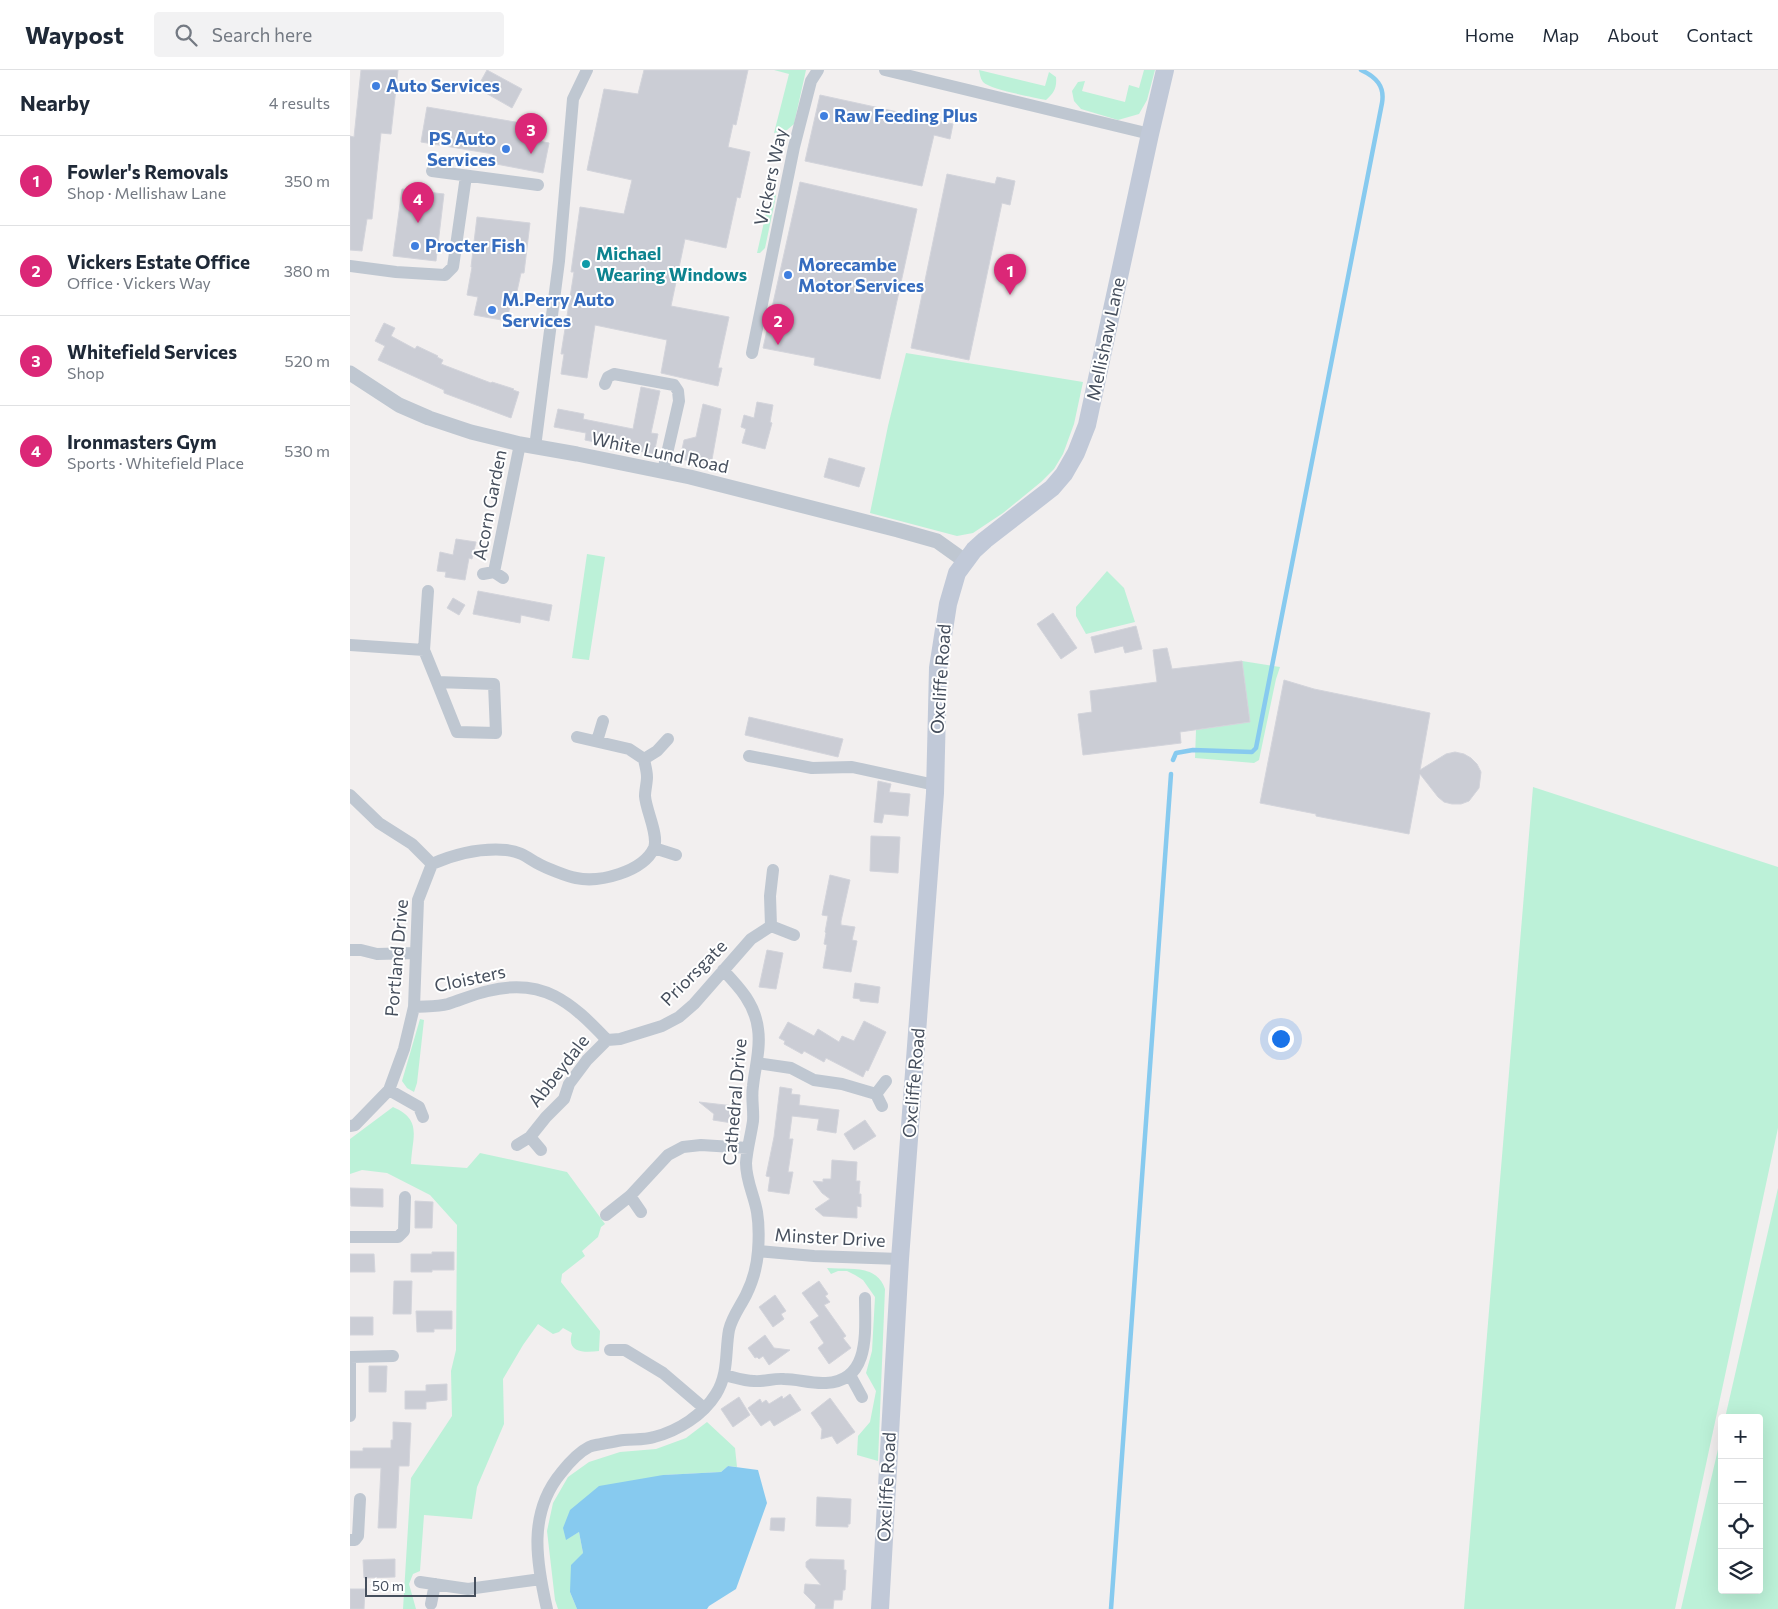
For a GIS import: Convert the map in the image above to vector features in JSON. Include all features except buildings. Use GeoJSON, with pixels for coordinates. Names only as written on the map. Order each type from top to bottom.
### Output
{"type":"FeatureCollection","features":[{"type":"Feature","properties":{"kind":"main road","name":"Mellishaw Lane"},"geometry":{"type":"LineString","coordinates":[[965,561],[985,540],[1052,488],[1064,474],[1076,453],[1089,416],[1165,70]]}},
{"type":"Feature","properties":{"kind":"main road","name":"Oxcliffe Road"},"geometry":{"type":"LineString","coordinates":[[880,1609],[900,1259],[935,785],[938,668],[948,604],[957,573],[965,561]]}},
{"type":"Feature","properties":{"kind":"street"},"geometry":{"type":"LineString","coordinates":[[535,447],[559,261],[573,99],[587,70]]}},
{"type":"Feature","properties":{"kind":"street","name":"Vickers Way"},"geometry":{"type":"LineString","coordinates":[[752,353],[794,147],[811,81],[818,70]]}},
{"type":"Feature","properties":{"kind":"street"},"geometry":{"type":"LineString","coordinates":[[885,70],[1150,134]]}},
{"type":"Feature","properties":{"kind":"street"},"geometry":{"type":"LineString","coordinates":[[432,171],[538,184]]}},
{"type":"Feature","properties":{"kind":"street"},"geometry":{"type":"LineString","coordinates":[[350,266],[396,272],[445,275],[454,267],[466,176]]}},
{"type":"Feature","properties":{"kind":"street","name":"White Lund Road"},"geometry":{"type":"LineString","coordinates":[[350,373],[399,405],[429,418],[471,432],[520,444],[663,471],[806,506],[937,541],[965,561]]}},
{"type":"Feature","properties":{"kind":"street"},"geometry":{"type":"LineString","coordinates":[[605,384],[608,377],[614,374],[674,385],[678,391],[677,416],[663,471]]}},
{"type":"Feature","properties":{"kind":"street","name":"Acorn Garden"},"geometry":{"type":"LineString","coordinates":[[493,575],[520,444]]}},
{"type":"Feature","properties":{"kind":"street"},"geometry":{"type":"LineString","coordinates":[[428,591],[424,650],[457,732],[496,733],[494,684],[437,682]]}},
{"type":"Feature","properties":{"kind":"street"},"geometry":{"type":"LineString","coordinates":[[350,645],[424,650]]}},
{"type":"Feature","properties":{"kind":"street"},"geometry":{"type":"LineString","coordinates":[[597,741],[603,721]]}},
{"type":"Feature","properties":{"kind":"street"},"geometry":{"type":"LineString","coordinates":[[350,795],[378,823],[412,844],[432,864],[452,855],[505,850],[523,853],[538,864],[577,878],[598,878],[632,870],[644,861],[654,848],[655,836],[645,796],[647,775],[644,758],[629,749],[577,737]]}},
{"type":"Feature","properties":{"kind":"street"},"geometry":{"type":"LineString","coordinates":[[644,758],[667,745]]}},
{"type":"Feature","properties":{"kind":"street"},"geometry":{"type":"LineString","coordinates":[[749,756],[812,768],[852,767],[935,785]]}},
{"type":"Feature","properties":{"kind":"street"},"geometry":{"type":"LineString","coordinates":[[654,848],[676,855]]}},
{"type":"Feature","properties":{"kind":"street","name":"Portland Drive"},"geometry":{"type":"LineString","coordinates":[[350,1126],[355,1125],[389,1090],[404,1049],[414,1007],[418,900],[432,864]]}},
{"type":"Feature","properties":{"kind":"street"},"geometry":{"type":"LineString","coordinates":[[768,877],[771,926],[794,935]]}},
{"type":"Feature","properties":{"kind":"street","name":"Priorsgate"},"geometry":{"type":"LineString","coordinates":[[607,1040],[620,1039],[662,1026],[680,1017],[694,1004],[751,939],[771,926]]}},
{"type":"Feature","properties":{"kind":"street"},"geometry":{"type":"LineString","coordinates":[[350,950],[361,950],[377,954],[416,953]]}},
{"type":"Feature","properties":{"kind":"street","name":"Cathedral Drive"},"geometry":{"type":"LineString","coordinates":[[547,1609],[541,1580],[537,1537],[541,1508],[552,1484],[568,1464],[590,1447],[622,1440],[654,1438],[678,1428],[694,1418],[704,1408],[716,1393],[724,1375],[729,1330],[735,1313],[746,1296],[754,1275],[758,1251],[757,1211],[747,1181],[746,1163],[753,1119],[752,1089],[759,1044],[758,1028],[753,1010],[744,992],[724,970]]}},
{"type":"Feature","properties":{"kind":"street","name":"Cloisters"},"geometry":{"type":"LineString","coordinates":[[414,1007],[447,1005],[474,994],[509,986],[537,989],[562,999],[607,1040]]}},
{"type":"Feature","properties":{"kind":"street","name":"Abbeydale"},"geometry":{"type":"LineString","coordinates":[[517,1145],[530,1137],[564,1099],[570,1084],[587,1060],[607,1040]]}},
{"type":"Feature","properties":{"kind":"street"},"geometry":{"type":"LineString","coordinates":[[757,1063],[790,1068],[814,1080],[842,1084],[876,1094],[882,1106]]}},
{"type":"Feature","properties":{"kind":"street"},"geometry":{"type":"LineString","coordinates":[[876,1094],[886,1081]]}},
{"type":"Feature","properties":{"kind":"street"},"geometry":{"type":"LineString","coordinates":[[389,1090],[422,1110]]}},
{"type":"Feature","properties":{"kind":"street"},"geometry":{"type":"LineString","coordinates":[[530,1137],[541,1150]]}},
{"type":"Feature","properties":{"kind":"street"},"geometry":{"type":"LineString","coordinates":[[606,1215],[630,1196],[668,1155],[683,1147],[701,1145],[748,1148]]}},
{"type":"Feature","properties":{"kind":"street"},"geometry":{"type":"LineString","coordinates":[[630,1196],[641,1212]]}},
{"type":"Feature","properties":{"kind":"street"},"geometry":{"type":"LineString","coordinates":[[350,1237],[398,1237],[404,1231],[405,1197]]}},
{"type":"Feature","properties":{"kind":"street","name":"Minster Drive"},"geometry":{"type":"LineString","coordinates":[[758,1251],[814,1256],[900,1259]]}},
{"type":"Feature","properties":{"kind":"street"},"geometry":{"type":"LineString","coordinates":[[724,1375],[752,1381],[784,1378],[817,1383],[829,1383],[850,1375],[859,1366],[864,1353],[860,1312],[865,1298]]}},
{"type":"Feature","properties":{"kind":"street"},"geometry":{"type":"LineString","coordinates":[[610,1350],[625,1350],[663,1373],[704,1408]]}},
{"type":"Feature","properties":{"kind":"street"},"geometry":{"type":"LineString","coordinates":[[350,1416],[350,1357],[393,1356]]}},
{"type":"Feature","properties":{"kind":"street"},"geometry":{"type":"LineString","coordinates":[[850,1375],[862,1396]]}},
{"type":"Feature","properties":{"kind":"street"},"geometry":{"type":"LineString","coordinates":[[352,1540],[358,1536],[360,1499]]}},
{"type":"Feature","properties":{"kind":"street"},"geometry":{"type":"LineString","coordinates":[[420,1582],[468,1589],[541,1580]]}},
{"type":"Feature","properties":{"kind":"street"},"geometry":{"type":"LineString","coordinates":[[431,1604],[435,1584]]}},
{"type":"Feature","properties":{"kind":"green space"},"geometry":{"type":"Polygon","coordinates":[[[774,70],[806,70],[794,124],[787,130],[774,133],[789,74],[774,70]]]}},
{"type":"Feature","properties":{"kind":"green space"},"geometry":{"type":"Polygon","coordinates":[[[979,70],[1045,86],[1049,72],[1056,77],[1056,84],[1053,93],[1046,100],[987,85],[983,82],[979,70]]]}},
{"type":"Feature","properties":{"kind":"green space"},"geometry":{"type":"Polygon","coordinates":[[[1144,70],[1155,70],[1147,100],[1139,114],[1118,120],[1081,109],[1074,101],[1072,91],[1078,82],[1085,81],[1082,91],[1125,102],[1129,85],[1139,88],[1144,70]]]}},
{"type":"Feature","properties":{"kind":"green space"},"geometry":{"type":"Polygon","coordinates":[[[771,191],[776,196],[765,248],[760,253],[757,253],[771,191]]]}},
{"type":"Feature","properties":{"kind":"green space"},"geometry":{"type":"Polygon","coordinates":[[[906,353],[1083,382],[1074,424],[1063,454],[1054,469],[1003,513],[973,533],[957,536],[870,513],[888,426],[906,353]]]}},
{"type":"Feature","properties":{"kind":"green space"},"geometry":{"type":"Polygon","coordinates":[[[587,554],[605,557],[589,660],[572,658],[587,554]]]}},
{"type":"Feature","properties":{"kind":"green space"},"geometry":{"type":"Polygon","coordinates":[[[1107,571],[1124,588],[1135,622],[1086,634],[1076,616],[1076,607],[1107,571]]]}},
{"type":"Feature","properties":{"kind":"green space"},"geometry":{"type":"Polygon","coordinates":[[[1242,661],[1280,667],[1259,760],[1254,763],[1195,758],[1196,730],[1250,722],[1242,661]]]}},
{"type":"Feature","properties":{"kind":"green space"},"geometry":{"type":"Polygon","coordinates":[[[1533,787],[1778,867],[1778,1128],[1675,1609],[1464,1609],[1533,787]]]}},
{"type":"Feature","properties":{"kind":"green space"},"geometry":{"type":"Polygon","coordinates":[[[420,1019],[424,1020],[417,1083],[414,1092],[407,1088],[402,1081],[420,1019]]]}},
{"type":"Feature","properties":{"kind":"green space"},"geometry":{"type":"Polygon","coordinates":[[[393,1107],[409,1118],[414,1130],[411,1164],[467,1168],[480,1153],[567,1172],[605,1224],[601,1227],[598,1237],[582,1251],[585,1256],[562,1274],[561,1282],[600,1331],[599,1351],[588,1352],[578,1350],[572,1345],[572,1333],[563,1328],[553,1334],[538,1324],[523,1345],[503,1379],[504,1424],[477,1487],[472,1519],[424,1515],[420,1571],[413,1574],[409,1584],[416,1609],[403,1609],[411,1478],[452,1416],[451,1371],[456,1350],[457,1225],[430,1195],[387,1173],[362,1170],[350,1174],[350,1139],[393,1107]]]}},
{"type":"Feature","properties":{"kind":"green space"},"geometry":{"type":"Polygon","coordinates":[[[1778,1188],[1778,1609],[1681,1609],[1718,1449],[1718,1594],[1763,1594],[1763,1414],[1726,1414],[1778,1188]]]}},
{"type":"Feature","properties":{"kind":"green space"},"geometry":{"type":"Polygon","coordinates":[[[827,1268],[869,1272],[876,1275],[885,1289],[878,1461],[857,1455],[858,1436],[870,1422],[876,1391],[866,1373],[872,1351],[875,1297],[863,1280],[855,1275],[847,1271],[838,1271],[831,1274],[827,1268]]]}},
{"type":"Feature","properties":{"kind":"green space"},"geometry":{"type":"Polygon","coordinates":[[[707,1422],[735,1448],[737,1467],[728,1466],[721,1472],[663,1475],[567,1539],[579,1532],[583,1553],[570,1592],[577,1609],[558,1609],[555,1600],[547,1531],[553,1503],[568,1477],[589,1462],[620,1452],[656,1449],[686,1438],[707,1422]]]}},
{"type":"Feature","properties":{"kind":"water"},"geometry":{"type":"Polygon","coordinates":[[[728,1466],[758,1470],[767,1503],[736,1589],[707,1609],[577,1609],[570,1592],[571,1565],[583,1553],[579,1532],[566,1540],[563,1528],[570,1510],[599,1486],[663,1475],[721,1472],[728,1466]]]}},
{"type":"Feature","properties":{"kind":"waterway"},"geometry":{"type":"LineString","coordinates":[[1173,760],[1176,753],[1193,750],[1252,752],[1256,748],[1383,97],[1381,87],[1375,79],[1361,70]]}},
{"type":"Feature","properties":{"kind":"waterway"},"geometry":{"type":"LineString","coordinates":[[1111,1609],[1171,774]]}},
{"type":"Feature","properties":{"kind":"place","name":"Auto Services"},"geometry":{"type":"Point","coordinates":[376,86]}},
{"type":"Feature","properties":{"kind":"place","name":"Raw Feeding Plus"},"geometry":{"type":"Point","coordinates":[824,116]}},
{"type":"Feature","properties":{"kind":"place","name":"PS Auto Services"},"geometry":{"type":"Point","coordinates":[506,149]}},
{"type":"Feature","properties":{"kind":"place","name":"Whitefield Services"},"geometry":{"type":"Point","coordinates":[531,154]}},
{"type":"Feature","properties":{"kind":"place","name":"Ironmasters Gym"},"geometry":{"type":"Point","coordinates":[418,223]}},
{"type":"Feature","properties":{"kind":"place","name":"Procter Fish"},"geometry":{"type":"Point","coordinates":[415,246]}},
{"type":"Feature","properties":{"kind":"place","name":"Michael Wearing Windows"},"geometry":{"type":"Point","coordinates":[586,264]}},
{"type":"Feature","properties":{"kind":"place","name":"Morecambe Motor Services"},"geometry":{"type":"Point","coordinates":[788,275]}},
{"type":"Feature","properties":{"kind":"place","name":"Fowler's Removals"},"geometry":{"type":"Point","coordinates":[1010,295]}},
{"type":"Feature","properties":{"kind":"place","name":"M.Perry Auto Services"},"geometry":{"type":"Point","coordinates":[492,310]}},
{"type":"Feature","properties":{"kind":"place","name":"Vickers Estate Office"},"geometry":{"type":"Point","coordinates":[778,345]}}]}
